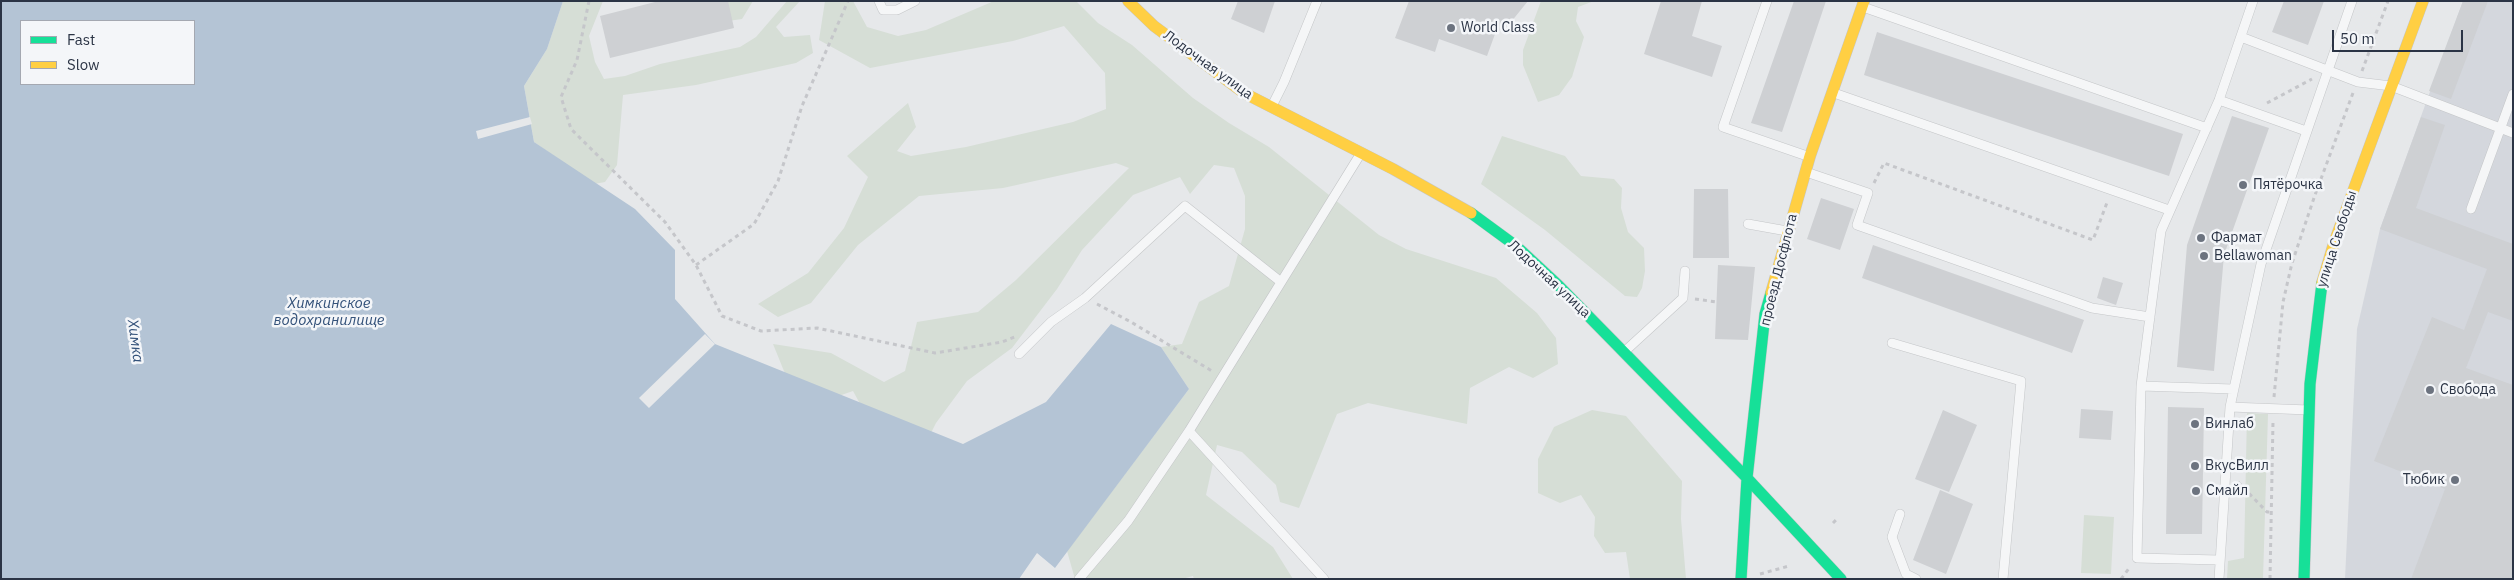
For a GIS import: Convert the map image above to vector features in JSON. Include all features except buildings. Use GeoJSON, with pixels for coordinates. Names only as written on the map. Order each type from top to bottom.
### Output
{"type":"FeatureCollection","features":[{"type":"Feature","properties":{"kind":"street","name":"Лодочная улица"},"geometry":{"type":"LineString","coordinates":[[1128,1],[1154,26],[1244,94],[1361,153],[1468,211],[1516,246],[1624,352],[1747,478],[1841,579]]}},
{"type":"Feature","properties":{"kind":"street","name":"улица Свободы"},"geometry":{"type":"LineString","coordinates":[[2304,579],[2309,410],[2313,342],[2320,291],[2334,243],[2423,1]]}},
{"type":"Feature","properties":{"kind":"street","name":"проезд Досфлота"},"geometry":{"type":"LineString","coordinates":[[1741,579],[1747,478],[1765,314],[1810,156],[1863,4]]}},
{"type":"Feature","properties":{"kind":"lane"},"geometry":{"type":"LineString","coordinates":[[871,1],[897,10],[915,1]]}},
{"type":"Feature","properties":{"kind":"lane"},"geometry":{"type":"LineString","coordinates":[[1271,108],[1284,82],[1317,1]]}},
{"type":"Feature","properties":{"kind":"lane"},"geometry":{"type":"LineString","coordinates":[[1767,1],[1722,127],[1810,156]]}},
{"type":"Feature","properties":{"kind":"lane"},"geometry":{"type":"LineString","coordinates":[[2219,560],[2137,558],[2141,386],[2161,231],[2219,100],[2253,1]]}},
{"type":"Feature","properties":{"kind":"lane"},"geometry":{"type":"LineString","coordinates":[[2219,579],[2230,407],[2261,264],[2352,1]]}},
{"type":"Feature","properties":{"kind":"lane"},"geometry":{"type":"LineString","coordinates":[[1863,4],[2207,128]]}},
{"type":"Feature","properties":{"kind":"lane"},"geometry":{"type":"LineString","coordinates":[[2241,37],[2358,82],[2391,86],[2513,133]]}},
{"type":"Feature","properties":{"kind":"lane"},"geometry":{"type":"LineString","coordinates":[[1832,92],[2169,210]]}},
{"type":"Feature","properties":{"kind":"lane"},"geometry":{"type":"LineString","coordinates":[[2471,209],[2513,94]]}},
{"type":"Feature","properties":{"kind":"lane"},"geometry":{"type":"LineString","coordinates":[[2219,100],[2306,131]]}},
{"type":"Feature","properties":{"kind":"lane"},"geometry":{"type":"LineString","coordinates":[[1079,579],[1128,521],[1190,431],[1361,153]]}},
{"type":"Feature","properties":{"kind":"lane"},"geometry":{"type":"LineString","coordinates":[[1805,172],[1868,193],[1857,225],[2092,308],[2150,317]]}},
{"type":"Feature","properties":{"kind":"lane"},"geometry":{"type":"LineString","coordinates":[[1019,354],[1051,322],[1085,298],[1185,206],[1280,282]]}},
{"type":"Feature","properties":{"kind":"lane"},"geometry":{"type":"LineString","coordinates":[[1748,224],[1788,231]]}},
{"type":"Feature","properties":{"kind":"lane"},"geometry":{"type":"LineString","coordinates":[[1624,352],[1683,298],[1686,271]]}},
{"type":"Feature","properties":{"kind":"lane"},"geometry":{"type":"LineString","coordinates":[[1892,343],[2021,381],[2003,579]]}},
{"type":"Feature","properties":{"kind":"lane"},"geometry":{"type":"LineString","coordinates":[[2141,386],[2233,389]]}},
{"type":"Feature","properties":{"kind":"lane"},"geometry":{"type":"LineString","coordinates":[[2230,407],[2309,410]]}},
{"type":"Feature","properties":{"kind":"lane"},"geometry":{"type":"LineString","coordinates":[[1190,431],[1324,579]]}},
{"type":"Feature","properties":{"kind":"lane"},"geometry":{"type":"LineString","coordinates":[[1900,514],[1892,537],[1906,574],[1916,579]]}},
{"type":"Feature","properties":{"kind":"path"},"geometry":{"type":"LineString","coordinates":[[589,1],[577,60],[561,97],[571,129],[665,222],[696,265],[722,316],[760,331],[817,328],[935,353],[1002,342],[1018,336]]}},
{"type":"Feature","properties":{"kind":"path"},"geometry":{"type":"LineString","coordinates":[[696,265],[754,224],[778,182],[802,106],[848,1]]}},
{"type":"Feature","properties":{"kind":"path"},"geometry":{"type":"LineString","coordinates":[[2270,579],[2273,409],[2277,350],[2283,302],[2292,263],[2315,195],[2388,1]]}},
{"type":"Feature","properties":{"kind":"path"},"geometry":{"type":"LineString","coordinates":[[2251,112],[2328,71]]}},
{"type":"Feature","properties":{"kind":"path"},"geometry":{"type":"LineString","coordinates":[[1876,178],[1884,163],[2093,240],[2112,190]]}},
{"type":"Feature","properties":{"kind":"path"},"geometry":{"type":"LineString","coordinates":[[1085,298],[1131,322],[1222,378]]}},
{"type":"Feature","properties":{"kind":"path"},"geometry":{"type":"LineString","coordinates":[[1683,298],[1717,302]]}},
{"type":"Feature","properties":{"kind":"path"},"geometry":{"type":"LineString","coordinates":[[2225,475],[2231,475],[2267,512],[2272,512]]}},
{"type":"Feature","properties":{"kind":"path"},"geometry":{"type":"LineString","coordinates":[[1833,523],[1838,518]]}},
{"type":"Feature","properties":{"kind":"path"},"geometry":{"type":"LineString","coordinates":[[1757,575],[1789,566]]}},
{"type":"Feature","properties":{"kind":"shaded area"},"geometry":{"type":"Polygon","coordinates":[[[563,1],[603,1],[589,36],[595,62],[604,79],[625,76],[660,64],[740,47],[756,37],[787,1],[800,1],[776,27],[784,37],[810,35],[813,53],[796,63],[696,85],[623,95],[617,165],[605,182],[594,184],[534,142],[524,86],[547,49],[563,1]]]}},
{"type":"Feature","properties":{"kind":"shaded area"},"geometry":{"type":"Polygon","coordinates":[[[720,1],[753,1],[742,19],[728,21],[720,1]]]}},
{"type":"Feature","properties":{"kind":"shaded area"},"geometry":{"type":"Polygon","coordinates":[[[825,1],[853,1],[867,27],[898,36],[926,30],[994,1],[1076,1],[1098,23],[1132,45],[1193,98],[1229,123],[1269,147],[1379,235],[1406,249],[1496,278],[1537,313],[1556,338],[1558,364],[1533,378],[1509,367],[1470,388],[1467,424],[1368,403],[1337,414],[1299,508],[1280,502],[1276,485],[1242,452],[1217,445],[1206,495],[1273,547],[1293,579],[1194,579],[1193,576],[1182,579],[1075,579],[1067,551],[1189,389],[1161,347],[1182,344],[1199,302],[1229,286],[1245,229],[1245,196],[1234,168],[1214,165],[1190,194],[1180,177],[1133,195],[1082,250],[1057,289],[1012,348],[967,381],[936,423],[924,447],[864,411],[853,391],[824,401],[786,376],[773,344],[831,353],[884,382],[905,371],[917,322],[978,312],[1016,280],[1129,168],[1116,163],[1003,188],[919,196],[858,245],[811,303],[778,317],[758,304],[808,273],[844,228],[868,177],[847,156],[908,103],[916,127],[897,151],[911,156],[966,147],[1073,122],[1106,109],[1105,73],[1064,26],[1013,41],[870,68],[819,40],[825,1]]]}},
{"type":"Feature","properties":{"kind":"shaded area"},"geometry":{"type":"Polygon","coordinates":[[[1541,1],[1594,1],[1578,7],[1576,21],[1584,37],[1572,77],[1559,95],[1538,102],[1523,65],[1523,50],[1541,1]]]}},
{"type":"Feature","properties":{"kind":"shaded area"},"geometry":{"type":"Polygon","coordinates":[[[2463,1],[2513,1],[2513,579],[2345,579],[2357,329],[2380,229],[2463,1]]]}},
{"type":"Feature","properties":{"kind":"shaded area"},"geometry":{"type":"Polygon","coordinates":[[[1502,136],[1565,156],[1581,176],[1614,179],[1622,188],[1621,208],[1628,232],[1644,248],[1645,271],[1642,288],[1637,297],[1625,296],[1545,230],[1481,184],[1502,136]]]}},
{"type":"Feature","properties":{"kind":"shaded area"},"geometry":{"type":"Polygon","coordinates":[[[1592,410],[1626,416],[1682,481],[1681,519],[1686,579],[1630,579],[1626,552],[1605,553],[1594,536],[1595,517],[1581,495],[1560,503],[1538,493],[1538,459],[1554,427],[1592,410]]]}},
{"type":"Feature","properties":{"kind":"shaded area"},"geometry":{"type":"Polygon","coordinates":[[[2247,413],[2268,414],[2263,579],[2227,579],[2228,561],[2244,558],[2247,413]]]}},
{"type":"Feature","properties":{"kind":"shaded area"},"geometry":{"type":"Polygon","coordinates":[[[2084,515],[2114,517],[2111,574],[2081,573],[2084,515]]]}},
{"type":"Feature","properties":{"kind":"water","name":"Химкинское водохранилище"},"geometry":{"type":"Polygon","coordinates":[[[1,1],[563,1],[547,49],[524,86],[534,142],[635,209],[675,250],[675,299],[715,344],[963,444],[1046,402],[1111,324],[1161,347],[1189,389],[1055,568],[1037,553],[1019,579],[1,579],[1,1]]]}},
{"type":"Feature","properties":{"kind":"pier"},"geometry":{"type":"Polygon","coordinates":[[[530,117],[532,124],[478,139],[476,131],[530,117]]]}},
{"type":"Feature","properties":{"kind":"pier"},"geometry":{"type":"Polygon","coordinates":[[[705,334],[715,344],[649,408],[639,398],[705,334]]]}},
{"type":"Feature","properties":{"kind":"traffic: fast"},"geometry":{"type":"LineString","coordinates":[[1471,213],[1516,246],[1559,286],[1747,478],[1841,579]]}},
{"type":"Feature","properties":{"kind":"traffic: fast"},"geometry":{"type":"LineString","coordinates":[[2304,579],[2310,384],[2322,283]]}},
{"type":"Feature","properties":{"kind":"traffic: fast"},"geometry":{"type":"LineString","coordinates":[[1741,579],[1747,478],[1765,314],[1771,293]]}},
{"type":"Feature","properties":{"kind":"traffic: slow"},"geometry":{"type":"LineString","coordinates":[[1128,1],[1154,26],[1244,93],[1393,169],[1471,213]]}},
{"type":"Feature","properties":{"kind":"traffic: slow"},"geometry":{"type":"LineString","coordinates":[[1771,293],[1810,156],[1864,1]]}},
{"type":"Feature","properties":{"kind":"traffic: slow"},"geometry":{"type":"LineString","coordinates":[[2322,283],[2334,243],[2423,1]]}},
{"type":"Feature","properties":{"kind":"place","name":"World Class"},"geometry":{"type":"Point","coordinates":[1451,28]}},
{"type":"Feature","properties":{"kind":"place","name":"Пятёрочка"},"geometry":{"type":"Point","coordinates":[2243,185]}},
{"type":"Feature","properties":{"kind":"place","name":"Фармат"},"geometry":{"type":"Point","coordinates":[2201,238]}},
{"type":"Feature","properties":{"kind":"place","name":"Bellawoman"},"geometry":{"type":"Point","coordinates":[2204,256]}},
{"type":"Feature","properties":{"kind":"place","name":"Свобода"},"geometry":{"type":"Point","coordinates":[2430,390]}},
{"type":"Feature","properties":{"kind":"place","name":"Винлаб"},"geometry":{"type":"Point","coordinates":[2195,424]}},
{"type":"Feature","properties":{"kind":"place","name":"ВкусВилл"},"geometry":{"type":"Point","coordinates":[2195,466]}},
{"type":"Feature","properties":{"kind":"place","name":"Тюбик"},"geometry":{"type":"Point","coordinates":[2455,480]}},
{"type":"Feature","properties":{"kind":"place","name":"Смайл"},"geometry":{"type":"Point","coordinates":[2196,491]}},
{"type":"Feature","properties":{"kind":"water label","name":"Химка"},"geometry":{"type":"Point","coordinates":[135,341]}}]}
